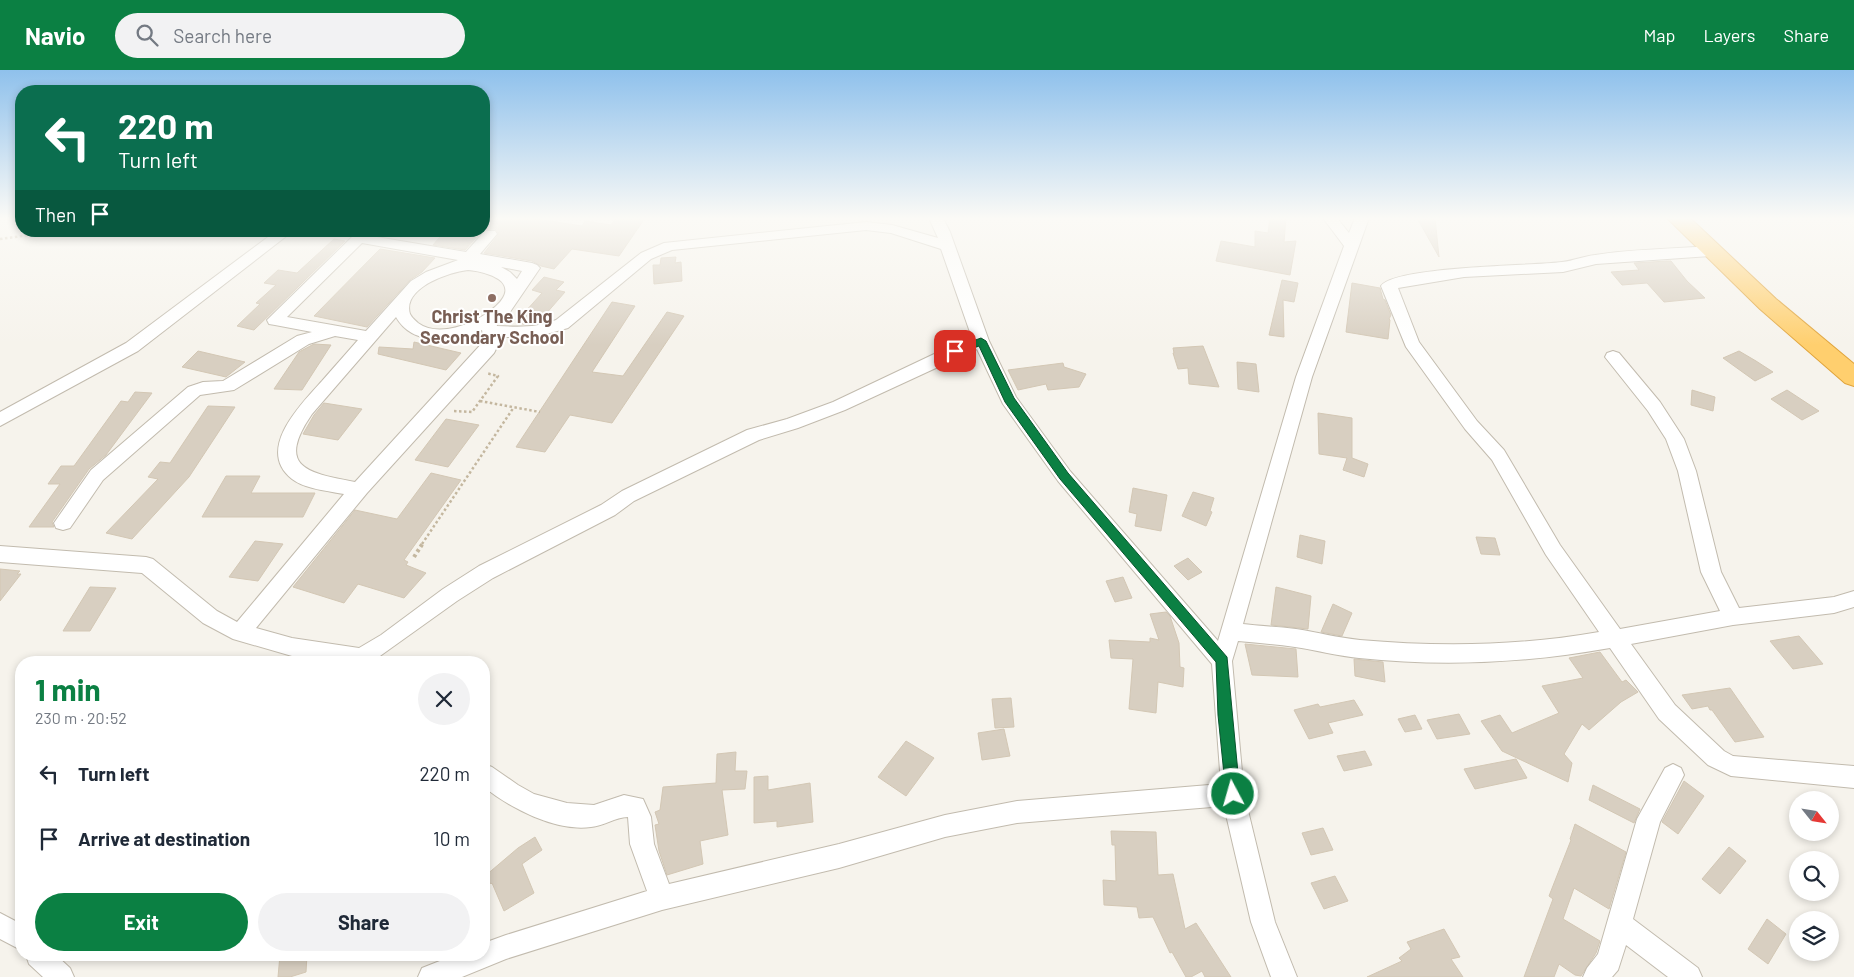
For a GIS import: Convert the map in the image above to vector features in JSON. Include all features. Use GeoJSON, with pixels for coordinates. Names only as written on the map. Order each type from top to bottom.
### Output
{"type":"FeatureCollection","features":[{"type":"Feature","properties":{"kind":"highway"},"geometry":{"type":"LineString","coordinates":[[1720,260],[1774,310],[1854,377]]}},
{"type":"Feature","properties":{"kind":"street"},"geometry":{"type":"LineString","coordinates":[[0,420],[132,347],[247,260]]}},
{"type":"Feature","properties":{"kind":"street"},"geometry":{"type":"LineString","coordinates":[[336,260],[275,320],[370,337]]}},
{"type":"Feature","properties":{"kind":"street"},"geometry":{"type":"LineString","coordinates":[[462,260],[503,273],[510,280],[512,288],[511,298]]}},
{"type":"Feature","properties":{"kind":"street"},"geometry":{"type":"LineString","coordinates":[[407,294],[402,313],[406,321],[414,328],[425,332],[454,333],[489,326],[540,333],[557,327],[641,260]]}},
{"type":"Feature","properties":{"kind":"street"},"geometry":{"type":"LineString","coordinates":[[953,260],[981,341],[1009,400],[1064,476],[1222,661]]}},
{"type":"Feature","properties":{"kind":"street"},"geometry":{"type":"LineString","coordinates":[[1284,977],[1264,922],[1233,794],[1222,661],[1245,588],[1253,551],[1304,378],[1347,260]]}},
{"type":"Feature","properties":{"kind":"street"},"geometry":{"type":"LineString","coordinates":[[1591,260],[1563,267],[1464,272],[1398,282],[1390,286],[1412,342],[1471,424],[1498,455],[1554,550],[1614,639],[1667,712],[1716,758],[1731,766],[1854,777]]}},
{"type":"Feature","properties":{"kind":"street"},"geometry":{"type":"LineString","coordinates":[[358,490],[300,475],[291,466],[287,456],[287,442],[294,427],[306,410],[407,294],[426,277],[465,261],[532,268],[505,307],[489,326]]}},
{"type":"Feature","properties":{"kind":"street"},"geometry":{"type":"LineString","coordinates":[[240,633],[285,576],[358,490],[488,349],[492,341],[489,326]]}},
{"type":"Feature","properties":{"kind":"street"},"geometry":{"type":"LineString","coordinates":[[63,523],[97,475],[194,391],[201,387],[219,389],[228,386],[303,340],[334,331]]}},
{"type":"Feature","properties":{"kind":"street"},"geometry":{"type":"LineString","coordinates":[[372,656],[388,641],[450,595],[486,572],[608,510],[637,491],[753,435],[783,427],[839,406],[955,351],[981,341]]}},
{"type":"Feature","properties":{"kind":"street"},"geometry":{"type":"LineString","coordinates":[[1613,357],[1640,387],[1662,416],[1676,440],[1712,573],[1733,617]]}},
{"type":"Feature","properties":{"kind":"street"},"geometry":{"type":"LineString","coordinates":[[0,554],[146,565],[210,617],[240,633],[292,647],[345,656]]}},
{"type":"Feature","properties":{"kind":"street"},"geometry":{"type":"LineString","coordinates":[[1230,632],[1295,638],[1357,649],[1422,654],[1504,652],[1560,648],[1733,617],[1834,605],[1854,599]]}},
{"type":"Feature","properties":{"kind":"street"},"geometry":{"type":"LineString","coordinates":[[1596,977],[1609,961],[1649,819],[1672,775]]}},
{"type":"Feature","properties":{"kind":"street"},"geometry":{"type":"LineString","coordinates":[[490,778],[520,799],[571,816],[595,816],[628,804],[634,807],[640,817],[642,844],[662,898]]}},
{"type":"Feature","properties":{"kind":"street"},"geometry":{"type":"LineString","coordinates":[[490,953],[662,898],[838,856],[983,817],[1017,812],[1233,794]]}},
{"type":"Feature","properties":{"kind":"street"},"geometry":{"type":"LineString","coordinates":[[1619,924],[1689,977]]}},
{"type":"Feature","properties":{"kind":"street"},"geometry":{"type":"LineString","coordinates":[[0,925],[15,934]]}},
{"type":"Feature","properties":{"kind":"street"},"geometry":{"type":"LineString","coordinates":[[44,961],[61,977]]}},
{"type":"Feature","properties":{"kind":"street"},"geometry":{"type":"LineString","coordinates":[[431,977],[471,961]]}},
{"type":"Feature","properties":{"kind":"path"},"geometry":{"type":"LineString","coordinates":[[429,411],[472,412],[498,376],[469,369]]}},
{"type":"Feature","properties":{"kind":"path"},"geometry":{"type":"LineString","coordinates":[[480,401],[540,412]]}},
{"type":"Feature","properties":{"kind":"path"},"geometry":{"type":"LineString","coordinates":[[414,557],[514,407]]}},
{"type":"Feature","properties":{"kind":"building"},"geometry":{"type":"Polygon","coordinates":[[[311,260],[325,260],[254,330],[237,326],[260,304],[256,303],[276,285],[264,283],[278,270],[297,273],[311,260]]]}},
{"type":"Feature","properties":{"kind":"building"},"geometry":{"type":"Polygon","coordinates":[[[369,260],[433,260],[422,272],[410,280],[367,327],[314,316],[369,260]]]}},
{"type":"Feature","properties":{"kind":"building"},"geometry":{"type":"Polygon","coordinates":[[[528,260],[562,260],[554,269],[541,266],[528,260]]]}},
{"type":"Feature","properties":{"kind":"building"},"geometry":{"type":"Polygon","coordinates":[[[661,260],[681,262],[682,281],[654,284],[653,265],[660,265],[661,260]]]}},
{"type":"Feature","properties":{"kind":"building"},"geometry":{"type":"Polygon","coordinates":[[[1216,260],[1293,260],[1290,275],[1216,260]]]}},
{"type":"Feature","properties":{"kind":"building"},"geometry":{"type":"Polygon","coordinates":[[[1671,261],[1687,281],[1705,298],[1664,302],[1647,283],[1622,285],[1611,272],[1639,270],[1634,263],[1671,261]]]}},
{"type":"Feature","properties":{"kind":"building"},"geometry":{"type":"Polygon","coordinates":[[[544,277],[564,282],[556,290],[565,292],[538,323],[526,325],[516,322],[542,293],[532,290],[544,277]]]}},
{"type":"Feature","properties":{"kind":"building"},"geometry":{"type":"Polygon","coordinates":[[[1282,280],[1298,283],[1294,302],[1283,300],[1284,337],[1269,335],[1282,280]]]}},
{"type":"Feature","properties":{"kind":"building"},"geometry":{"type":"Polygon","coordinates":[[[1352,283],[1380,288],[1391,315],[1388,339],[1346,332],[1352,283]]]}},
{"type":"Feature","properties":{"kind":"building"},"geometry":{"type":"Polygon","coordinates":[[[612,302],[635,306],[592,372],[623,376],[667,312],[684,316],[612,423],[570,415],[545,452],[516,447],[612,302]]]}},
{"type":"Feature","properties":{"kind":"building"},"geometry":{"type":"Polygon","coordinates":[[[414,342],[461,353],[446,370],[378,354],[379,347],[413,349],[414,342]]]}},
{"type":"Feature","properties":{"kind":"building"},"geometry":{"type":"Polygon","coordinates":[[[314,344],[331,345],[302,390],[274,389],[299,352],[314,344]]]}},
{"type":"Feature","properties":{"kind":"building"},"geometry":{"type":"Polygon","coordinates":[[[1203,346],[1219,387],[1189,384],[1188,368],[1178,369],[1173,348],[1203,346]]]}},
{"type":"Feature","properties":{"kind":"building"},"geometry":{"type":"Polygon","coordinates":[[[198,351],[245,362],[226,377],[182,367],[198,351]]]}},
{"type":"Feature","properties":{"kind":"building"},"geometry":{"type":"Polygon","coordinates":[[[1739,351],[1773,372],[1755,381],[1723,358],[1739,351]]]}},
{"type":"Feature","properties":{"kind":"building"},"geometry":{"type":"Polygon","coordinates":[[[1237,362],[1256,364],[1259,392],[1238,389],[1237,362]]]}},
{"type":"Feature","properties":{"kind":"building"},"geometry":{"type":"Polygon","coordinates":[[[1063,363],[1064,367],[1086,374],[1079,387],[1048,390],[1046,384],[1018,390],[1008,370],[1063,363]]]}},
{"type":"Feature","properties":{"kind":"building"},"geometry":{"type":"Polygon","coordinates":[[[1692,390],[1715,397],[1713,411],[1691,405],[1692,390]]]}},
{"type":"Feature","properties":{"kind":"building"},"geometry":{"type":"Polygon","coordinates":[[[1787,390],[1819,411],[1802,420],[1771,399],[1787,390]]]}},
{"type":"Feature","properties":{"kind":"building"},"geometry":{"type":"Polygon","coordinates":[[[135,392],[152,393],[106,455],[89,469],[52,522],[54,527],[29,527],[60,484],[48,484],[61,466],[74,466],[121,401],[128,402],[135,392]]]}},
{"type":"Feature","properties":{"kind":"building"},"geometry":{"type":"Polygon","coordinates":[[[324,403],[362,409],[338,440],[303,434],[314,415],[324,403]]]}},
{"type":"Feature","properties":{"kind":"building"},"geometry":{"type":"Polygon","coordinates":[[[208,406],[235,407],[189,477],[132,539],[106,533],[158,479],[148,477],[160,462],[170,463],[208,406]]]}},
{"type":"Feature","properties":{"kind":"building"},"geometry":{"type":"Polygon","coordinates":[[[1318,413],[1352,418],[1352,458],[1368,464],[1364,477],[1343,470],[1347,458],[1319,454],[1318,413]]]}},
{"type":"Feature","properties":{"kind":"building"},"geometry":{"type":"Polygon","coordinates":[[[446,419],[479,425],[448,467],[415,460],[446,419]]]}},
{"type":"Feature","properties":{"kind":"building"},"geometry":{"type":"Polygon","coordinates":[[[431,473],[461,480],[404,560],[408,562],[406,565],[426,573],[404,598],[358,584],[344,603],[293,587],[355,510],[397,519],[431,473]]]}},
{"type":"Feature","properties":{"kind":"building"},"geometry":{"type":"Polygon","coordinates":[[[226,476],[260,476],[251,493],[315,493],[303,517],[202,517],[226,476]]]}},
{"type":"Feature","properties":{"kind":"building"},"geometry":{"type":"Polygon","coordinates":[[[1133,488],[1167,495],[1161,531],[1135,526],[1137,514],[1129,512],[1133,488]]]}},
{"type":"Feature","properties":{"kind":"building"},"geometry":{"type":"Polygon","coordinates":[[[1193,492],[1214,498],[1210,511],[1212,512],[1206,526],[1182,516],[1193,492]]]}},
{"type":"Feature","properties":{"kind":"building"},"geometry":{"type":"Polygon","coordinates":[[[1300,535],[1325,541],[1322,564],[1297,557],[1300,535]]]}},
{"type":"Feature","properties":{"kind":"building"},"geometry":{"type":"Polygon","coordinates":[[[1476,537],[1495,538],[1500,555],[1481,554],[1476,537]]]}},
{"type":"Feature","properties":{"kind":"building"},"geometry":{"type":"Polygon","coordinates":[[[255,541],[283,544],[258,581],[229,577],[255,541]]]}},
{"type":"Feature","properties":{"kind":"building"},"geometry":{"type":"Polygon","coordinates":[[[1188,558],[1202,572],[1188,580],[1174,566],[1188,558]]]}},
{"type":"Feature","properties":{"kind":"building"},"geometry":{"type":"Polygon","coordinates":[[[0,569],[20,571],[17,574],[21,574],[0,601],[0,569]]]}},
{"type":"Feature","properties":{"kind":"building"},"geometry":{"type":"Polygon","coordinates":[[[1123,577],[1132,598],[1115,602],[1106,581],[1123,577]]]}},
{"type":"Feature","properties":{"kind":"building"},"geometry":{"type":"Polygon","coordinates":[[[90,587],[116,588],[90,631],[63,631],[90,587]]]}},
{"type":"Feature","properties":{"kind":"building"},"geometry":{"type":"Polygon","coordinates":[[[1276,587],[1311,596],[1308,629],[1271,625],[1276,587]]]}},
{"type":"Feature","properties":{"kind":"building"},"geometry":{"type":"Polygon","coordinates":[[[1333,604],[1352,613],[1342,636],[1321,632],[1333,604]]]}},
{"type":"Feature","properties":{"kind":"building"},"geometry":{"type":"Polygon","coordinates":[[[1166,612],[1170,616],[1179,643],[1180,667],[1184,668],[1183,687],[1158,682],[1156,713],[1129,709],[1133,659],[1111,658],[1109,640],[1150,642],[1150,638],[1159,640],[1150,614],[1166,612]]]}},
{"type":"Feature","properties":{"kind":"building"},"geometry":{"type":"Polygon","coordinates":[[[1799,636],[1823,664],[1793,669],[1770,641],[1799,636]]]}},
{"type":"Feature","properties":{"kind":"building"},"geometry":{"type":"Polygon","coordinates":[[[1245,644],[1296,649],[1298,677],[1252,675],[1245,644]]]}},
{"type":"Feature","properties":{"kind":"building"},"geometry":{"type":"Polygon","coordinates":[[[1600,652],[1622,682],[1626,680],[1638,692],[1621,702],[1589,730],[1582,724],[1564,754],[1572,763],[1568,782],[1502,751],[1481,721],[1500,715],[1512,733],[1559,713],[1542,686],[1583,678],[1569,658],[1600,652]]]}},
{"type":"Feature","properties":{"kind":"building"},"geometry":{"type":"Polygon","coordinates":[[[1354,659],[1383,662],[1385,682],[1355,676],[1354,659]]]}},
{"type":"Feature","properties":{"kind":"building"},"geometry":{"type":"Polygon","coordinates":[[[1730,688],[1764,737],[1735,742],[1708,706],[1692,709],[1682,695],[1730,688]]]}},
{"type":"Feature","properties":{"kind":"building"},"geometry":{"type":"Polygon","coordinates":[[[1011,698],[1014,727],[995,728],[992,699],[1011,698]]]}},
{"type":"Feature","properties":{"kind":"building"},"geometry":{"type":"Polygon","coordinates":[[[1354,700],[1363,715],[1328,723],[1333,733],[1309,739],[1294,710],[1318,704],[1320,707],[1354,700]]]}},
{"type":"Feature","properties":{"kind":"building"},"geometry":{"type":"Polygon","coordinates":[[[1459,714],[1470,734],[1437,739],[1427,720],[1459,714]]]}},
{"type":"Feature","properties":{"kind":"building"},"geometry":{"type":"Polygon","coordinates":[[[1415,715],[1422,729],[1405,732],[1398,719],[1415,715]]]}},
{"type":"Feature","properties":{"kind":"building"},"geometry":{"type":"Polygon","coordinates":[[[1004,729],[1010,756],[982,760],[978,733],[1004,729]]]}},
{"type":"Feature","properties":{"kind":"building"},"geometry":{"type":"Polygon","coordinates":[[[906,741],[934,758],[906,796],[878,777],[906,741]]]}},
{"type":"Feature","properties":{"kind":"building"},"geometry":{"type":"Polygon","coordinates":[[[1365,751],[1372,765],[1344,771],[1337,756],[1365,751]]]}},
{"type":"Feature","properties":{"kind":"building"},"geometry":{"type":"Polygon","coordinates":[[[736,752],[735,771],[747,771],[745,789],[722,790],[728,835],[700,841],[703,864],[667,875],[659,851],[655,825],[659,824],[655,812],[660,810],[663,787],[716,783],[717,754],[736,752]]]}},
{"type":"Feature","properties":{"kind":"building"},"geometry":{"type":"Polygon","coordinates":[[[1516,759],[1527,778],[1475,789],[1464,769],[1516,759]]]}},
{"type":"Feature","properties":{"kind":"building"},"geometry":{"type":"Polygon","coordinates":[[[768,776],[768,790],[810,783],[813,822],[777,827],[777,821],[754,823],[754,777],[768,776]]]}},
{"type":"Feature","properties":{"kind":"building"},"geometry":{"type":"Polygon","coordinates":[[[1684,781],[1704,796],[1678,834],[1662,822],[1684,781]]]}},
{"type":"Feature","properties":{"kind":"building"},"geometry":{"type":"Polygon","coordinates":[[[1593,785],[1640,809],[1634,823],[1589,800],[1593,785]]]}},
{"type":"Feature","properties":{"kind":"building"},"geometry":{"type":"Polygon","coordinates":[[[1575,824],[1626,852],[1609,909],[1574,888],[1563,919],[1600,941],[1596,953],[1581,976],[1575,975],[1559,964],[1554,977],[1524,977],[1553,899],[1549,896],[1571,840],[1575,824]]]}},
{"type":"Feature","properties":{"kind":"building"},"geometry":{"type":"Polygon","coordinates":[[[1323,828],[1333,850],[1311,855],[1302,833],[1323,828]]]}},
{"type":"Feature","properties":{"kind":"building"},"geometry":{"type":"Polygon","coordinates":[[[1111,831],[1156,832],[1158,875],[1173,874],[1185,929],[1196,923],[1231,977],[1205,977],[1202,971],[1191,977],[1186,977],[1172,952],[1170,953],[1153,917],[1139,918],[1137,907],[1104,905],[1103,880],[1116,881],[1115,845],[1112,845],[1111,831]]]}},
{"type":"Feature","properties":{"kind":"building"},"geometry":{"type":"Polygon","coordinates":[[[535,837],[542,850],[522,864],[534,893],[504,911],[492,883],[490,883],[490,872],[518,848],[535,837]]]}},
{"type":"Feature","properties":{"kind":"building"},"geometry":{"type":"Polygon","coordinates":[[[1729,847],[1746,861],[1720,894],[1702,879],[1729,847]]]}},
{"type":"Feature","properties":{"kind":"building"},"geometry":{"type":"Polygon","coordinates":[[[1335,876],[1348,901],[1324,909],[1311,883],[1335,876]]]}},
{"type":"Feature","properties":{"kind":"building"},"geometry":{"type":"Polygon","coordinates":[[[1767,919],[1786,934],[1768,964],[1748,949],[1767,919]]]}},
{"type":"Feature","properties":{"kind":"building"},"geometry":{"type":"Polygon","coordinates":[[[1444,929],[1460,957],[1451,959],[1463,977],[1367,977],[1402,961],[1399,958],[1411,949],[1407,942],[1444,929]]]}},
{"type":"Feature","properties":{"kind":"building"},"geometry":{"type":"Polygon","coordinates":[[[279,961],[307,961],[306,972],[290,977],[278,977],[279,961]]]}},
{"type":"Feature","properties":{"kind":"place","name":"Christ The King Secondary School"},"geometry":{"type":"Point","coordinates":[492,298]}},
{"type":"Feature","properties":{"kind":"route"},"geometry":{"type":"LineString","coordinates":[[955,351],[981,341],[1009,400],[1064,476],[1222,661],[1233,794]]}}]}
